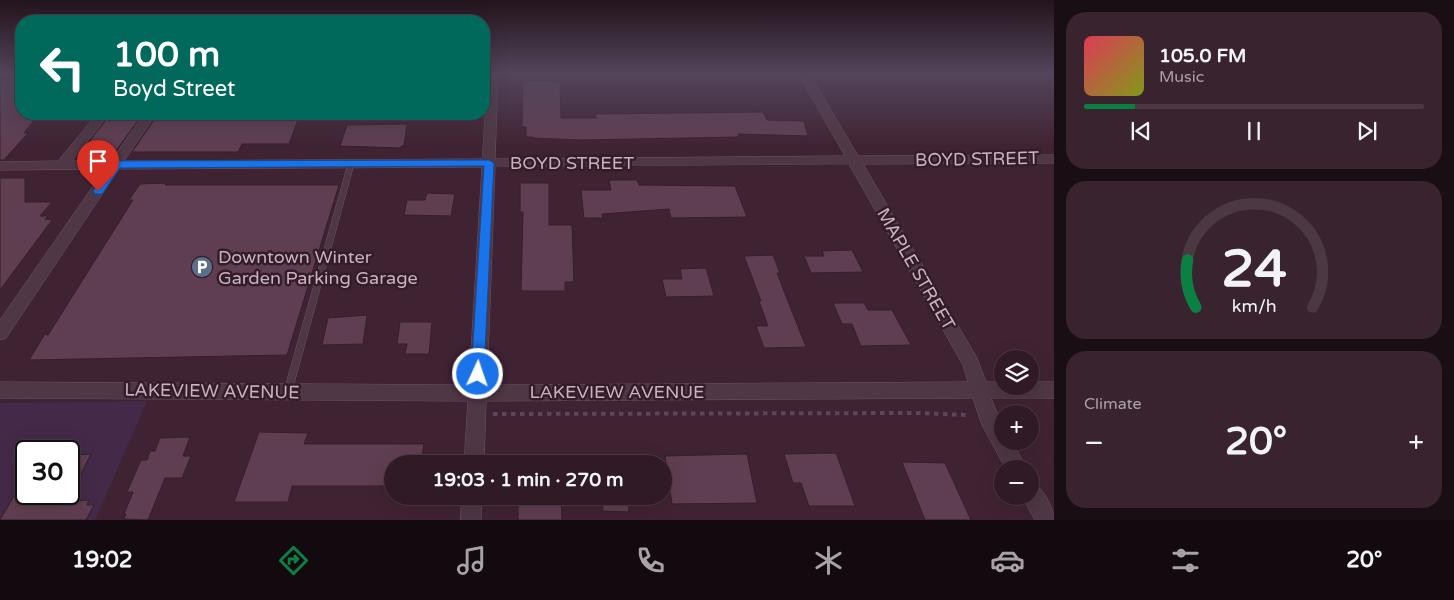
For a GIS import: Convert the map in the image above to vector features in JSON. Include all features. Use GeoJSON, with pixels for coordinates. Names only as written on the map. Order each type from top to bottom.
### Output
{"type":"FeatureCollection","features":[{"type":"Feature","properties":{"kind":"street"},"geometry":{"type":"LineString","coordinates":[[474,455],[492,97]]}},
{"type":"Feature","properties":{"kind":"street","name":"MAPLE STREET"},"geometry":{"type":"LineString","coordinates":[[817,97],[971,363],[989,419],[1012,460]]}},
{"type":"Feature","properties":{"kind":"street"},"geometry":{"type":"LineString","coordinates":[[62,165],[98,120]]}},
{"type":"Feature","properties":{"kind":"street"},"geometry":{"type":"LineString","coordinates":[[0,333],[146,120]]}},
{"type":"Feature","properties":{"kind":"street","name":"BOYD STREET"},"geometry":{"type":"LineString","coordinates":[[0,166],[1054,159]]}},
{"type":"Feature","properties":{"kind":"street","name":"LAKEVIEW AVENUE"},"geometry":{"type":"LineString","coordinates":[[0,390],[476,393],[1054,390]]}},
{"type":"Feature","properties":{"kind":"street"},"geometry":{"type":"LineString","coordinates":[[472,505],[472,520]]}},
{"type":"Feature","properties":{"kind":"street"},"geometry":{"type":"LineString","coordinates":[[1038,505],[1047,520]]}},
{"type":"Feature","properties":{"kind":"lane"},"geometry":{"type":"LineString","coordinates":[[288,392],[351,164]]}},
{"type":"Feature","properties":{"kind":"path"},"geometry":{"type":"LineString","coordinates":[[492,414],[918,413],[967,415],[971,423]]}},
{"type":"Feature","properties":{"kind":"shaded area"},"geometry":{"type":"Polygon","coordinates":[[[147,401],[95,520],[0,520],[0,403],[147,401]]]}},
{"type":"Feature","properties":{"kind":"building"},"geometry":{"type":"Polygon","coordinates":[[[0,97],[15,97],[15,120],[34,120],[24,133],[28,133],[4,160],[0,160],[0,97]]]}},
{"type":"Feature","properties":{"kind":"building"},"geometry":{"type":"Polygon","coordinates":[[[523,97],[560,97],[561,118],[596,118],[595,114],[763,112],[767,120],[804,121],[808,136],[738,134],[739,137],[580,140],[526,137],[526,127],[522,127],[523,97]]]}},
{"type":"Feature","properties":{"kind":"building"},"geometry":{"type":"Polygon","coordinates":[[[106,120],[138,120],[115,152],[107,152],[100,158],[76,158],[106,120]]]}},
{"type":"Feature","properties":{"kind":"building"},"geometry":{"type":"Polygon","coordinates":[[[154,120],[298,120],[289,144],[242,144],[238,152],[132,152],[154,120]]]}},
{"type":"Feature","properties":{"kind":"building"},"geometry":{"type":"Polygon","coordinates":[[[407,124],[404,146],[401,146],[401,148],[340,146],[347,125],[407,124]]]}},
{"type":"Feature","properties":{"kind":"building"},"geometry":{"type":"Polygon","coordinates":[[[0,178],[25,178],[25,202],[52,202],[40,216],[48,216],[45,219],[52,220],[0,290],[0,178]]]}},
{"type":"Feature","properties":{"kind":"building"},"geometry":{"type":"Polygon","coordinates":[[[609,180],[637,180],[639,185],[735,186],[747,217],[671,218],[669,209],[602,214],[603,218],[584,218],[581,190],[611,190],[609,180]]]}},
{"type":"Feature","properties":{"kind":"building","name":"Downtown Winter Garden Parking Garage"},"geometry":{"type":"Polygon","coordinates":[[[167,183],[165,185],[339,185],[287,355],[29,360],[45,334],[48,335],[133,200],[129,200],[140,184],[167,183]]]}},
{"type":"Feature","properties":{"kind":"building"},"geometry":{"type":"Polygon","coordinates":[[[520,183],[549,183],[549,225],[572,225],[574,282],[565,282],[565,291],[521,291],[523,212],[520,212],[520,183]]]}},
{"type":"Feature","properties":{"kind":"building"},"geometry":{"type":"Polygon","coordinates":[[[427,193],[455,194],[451,216],[404,215],[407,200],[425,200],[427,193]]]}},
{"type":"Feature","properties":{"kind":"building"},"geometry":{"type":"Polygon","coordinates":[[[852,250],[863,272],[811,273],[804,256],[824,256],[822,251],[852,250]]]}},
{"type":"Feature","properties":{"kind":"building"},"geometry":{"type":"Polygon","coordinates":[[[773,255],[780,273],[777,273],[806,347],[764,348],[756,326],[768,326],[744,256],[773,255]]]}},
{"type":"Feature","properties":{"kind":"building"},"geometry":{"type":"Polygon","coordinates":[[[706,268],[714,296],[666,297],[662,279],[682,279],[680,269],[706,268]]]}},
{"type":"Feature","properties":{"kind":"building"},"geometry":{"type":"Polygon","coordinates":[[[833,303],[864,303],[868,310],[892,310],[911,345],[861,346],[852,324],[842,324],[833,303]]]}},
{"type":"Feature","properties":{"kind":"building"},"geometry":{"type":"Polygon","coordinates":[[[367,315],[363,344],[322,345],[328,318],[367,315]]]}},
{"type":"Feature","properties":{"kind":"building"},"geometry":{"type":"Polygon","coordinates":[[[400,322],[432,322],[429,354],[405,354],[407,344],[397,344],[400,322]]]}},
{"type":"Feature","properties":{"kind":"building"},"geometry":{"type":"Polygon","coordinates":[[[259,432],[308,433],[304,444],[424,444],[422,455],[384,455],[384,486],[292,486],[288,502],[234,502],[259,432]]]}},
{"type":"Feature","properties":{"kind":"building"},"geometry":{"type":"Polygon","coordinates":[[[190,437],[183,456],[191,456],[182,478],[165,478],[148,520],[124,519],[126,514],[124,514],[133,492],[127,492],[141,460],[147,460],[150,451],[155,451],[160,438],[190,437]]]}},
{"type":"Feature","properties":{"kind":"building"},"geometry":{"type":"Polygon","coordinates":[[[836,453],[855,506],[809,506],[801,483],[793,483],[784,454],[836,453]]]}},
{"type":"Feature","properties":{"kind":"building"},"geometry":{"type":"Polygon","coordinates":[[[80,454],[91,454],[80,476],[80,454]]]}},
{"type":"Feature","properties":{"kind":"building"},"geometry":{"type":"Polygon","coordinates":[[[747,454],[757,503],[672,504],[672,456],[747,454]]]}},
{"type":"Feature","properties":{"kind":"building"},"geometry":{"type":"Polygon","coordinates":[[[902,462],[945,463],[971,520],[925,520],[902,462]]]}},
{"type":"Feature","properties":{"kind":"building"},"geometry":{"type":"Polygon","coordinates":[[[15,494],[15,505],[80,505],[80,501],[89,500],[87,505],[94,505],[86,520],[0,520],[15,494]]]}},
{"type":"Feature","properties":{"kind":"building"},"geometry":{"type":"Polygon","coordinates":[[[518,505],[561,505],[562,520],[518,520],[518,505]]]}},
{"type":"Feature","properties":{"kind":"building"},"geometry":{"type":"Polygon","coordinates":[[[603,505],[629,505],[629,512],[603,511],[603,505]]]}},
{"type":"Feature","properties":{"kind":"place","name":"Downtown Winter Garden Parking Garage"},"geometry":{"type":"Point","coordinates":[202,267]}},
{"type":"Feature","properties":{"kind":"route"},"geometry":{"type":"LineString","coordinates":[[98,191],[117,164],[489,163],[478,374]]}}]}
